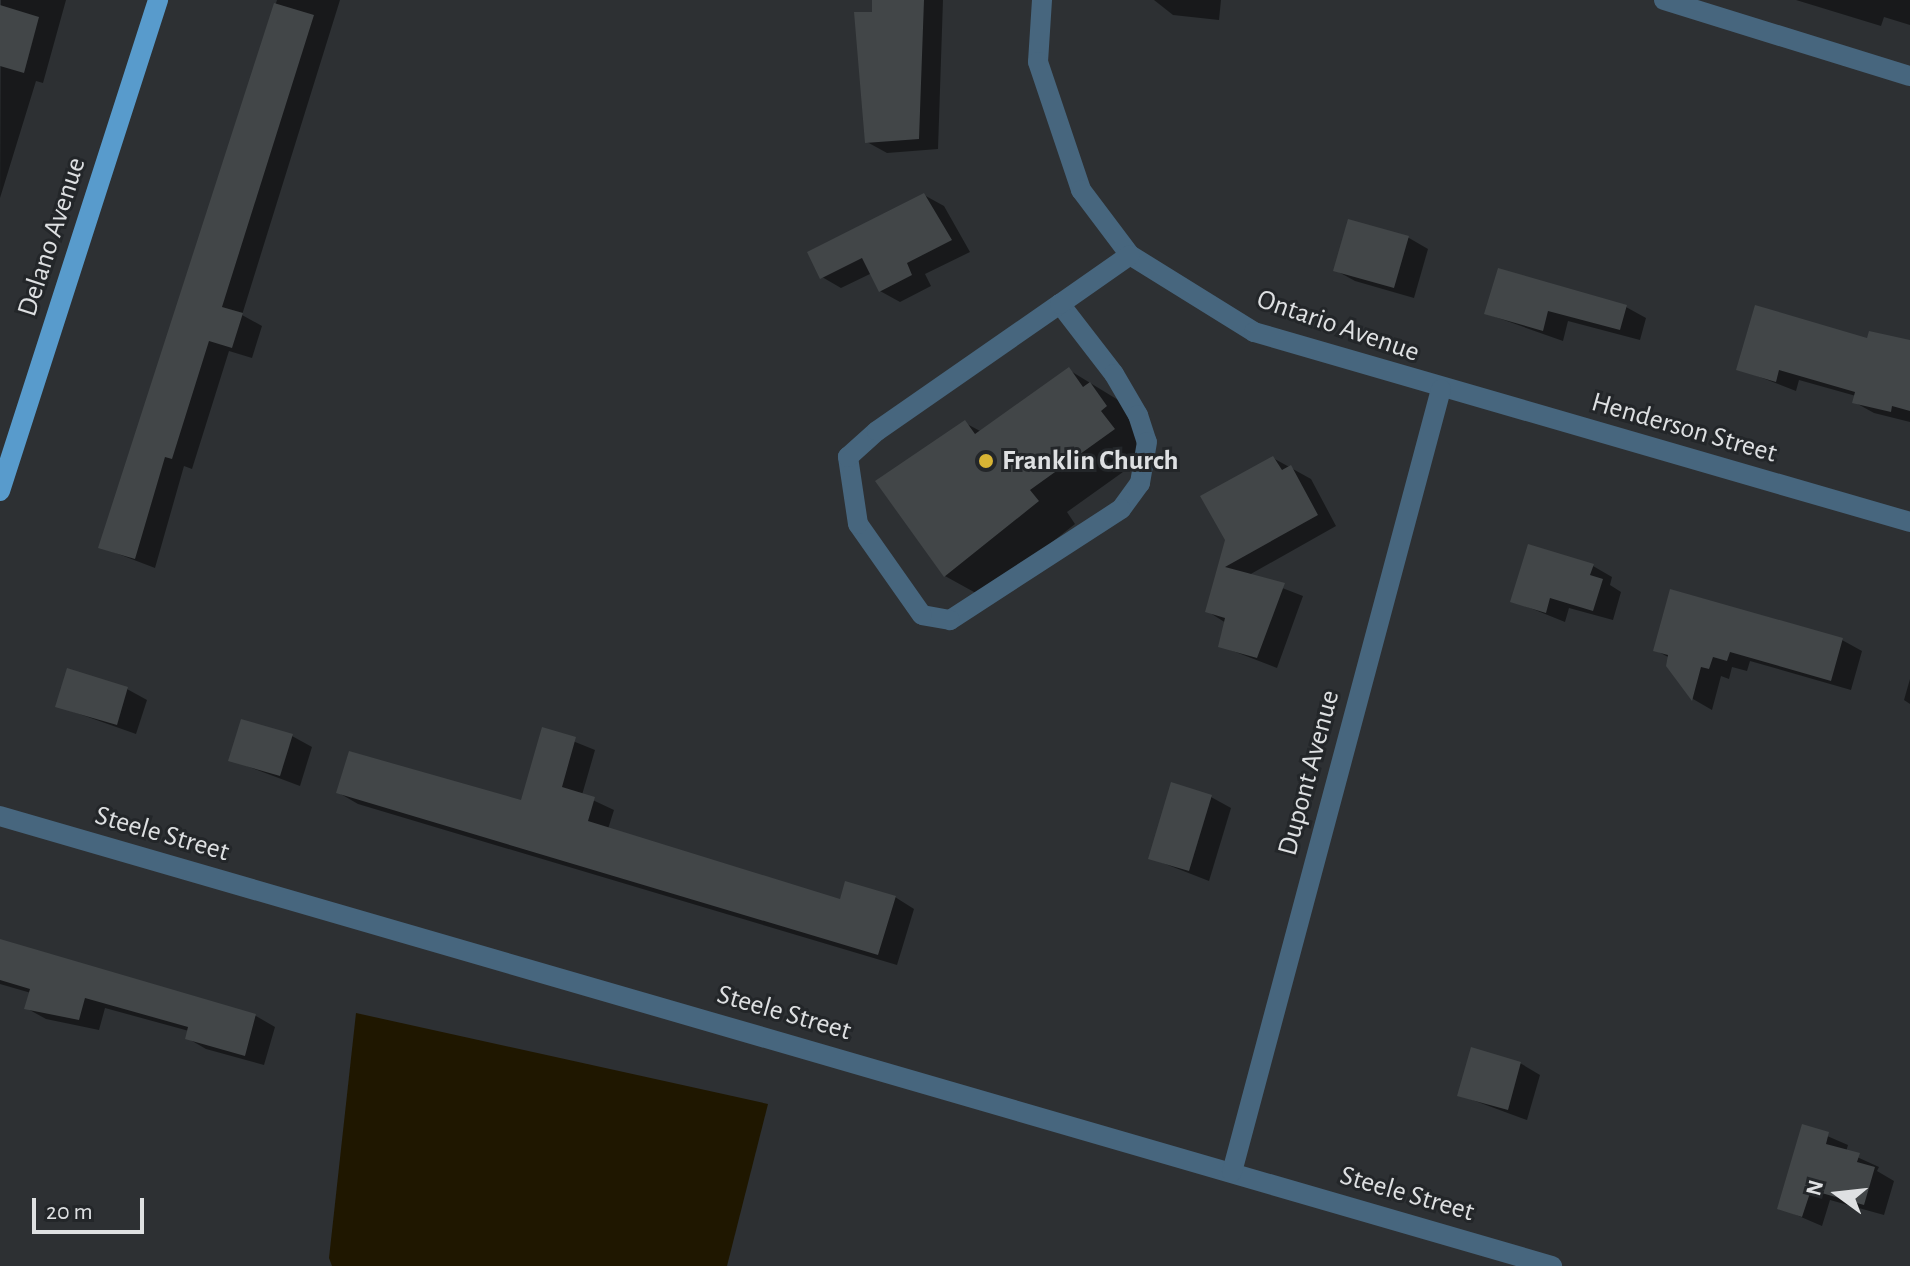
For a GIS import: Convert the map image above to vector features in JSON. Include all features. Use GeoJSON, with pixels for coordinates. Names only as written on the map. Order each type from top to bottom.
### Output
{"type":"FeatureCollection","features":[{"type":"Feature","properties":{"kind":"main road","name":"Delano Avenue"},"geometry":{"type":"LineString","coordinates":[[0,491],[158,0]]}},
{"type":"Feature","properties":{"kind":"street","name":"Ontario Avenue"},"geometry":{"type":"LineString","coordinates":[[1042,0],[1038,62],[1081,190],[1130,255],[1254,332],[1441,389]]}},
{"type":"Feature","properties":{"kind":"street"},"geometry":{"type":"LineString","coordinates":[[1664,0],[1910,76]]}},
{"type":"Feature","properties":{"kind":"street"},"geometry":{"type":"LineString","coordinates":[[1060,304],[1114,374],[1138,415],[1146,453],[1140,483],[1121,509],[950,620],[922,615],[858,524],[848,457],[1060,304],[1130,255]]}},
{"type":"Feature","properties":{"kind":"street","name":"Henderson Street"},"geometry":{"type":"LineString","coordinates":[[1441,389],[1910,522]]}},
{"type":"Feature","properties":{"kind":"street","name":"Dupont Avenue"},"geometry":{"type":"LineString","coordinates":[[1232,1172],[1441,389]]}},
{"type":"Feature","properties":{"kind":"street","name":"Steele Street"},"geometry":{"type":"LineString","coordinates":[[0,816],[1552,1266]]}},
{"type":"Feature","properties":{"kind":"shaded area"},"geometry":{"type":"Polygon","coordinates":[[[356,1013],[768,1104],[727,1266],[332,1266],[329,1258],[356,1013]]]}},
{"type":"Feature","properties":{"kind":"building"},"geometry":{"type":"Polygon","coordinates":[[[872,0],[924,0],[919,139],[865,143],[854,12],[872,12],[872,0]]]}},
{"type":"Feature","properties":{"kind":"building"},"geometry":{"type":"Polygon","coordinates":[[[274,3],[314,15],[222,307],[243,313],[232,348],[209,341],[172,459],[165,457],[135,559],[98,548],[274,3]]]}},
{"type":"Feature","properties":{"kind":"building"},"geometry":{"type":"Polygon","coordinates":[[[0,5],[39,17],[24,73],[0,66],[0,5]]]}},
{"type":"Feature","properties":{"kind":"building"},"geometry":{"type":"Polygon","coordinates":[[[924,193],[952,240],[907,263],[912,275],[879,292],[862,258],[820,279],[807,252],[924,193]]]}},
{"type":"Feature","properties":{"kind":"building"},"geometry":{"type":"Polygon","coordinates":[[[1348,219],[1409,236],[1394,288],[1333,271],[1348,219]]]}},
{"type":"Feature","properties":{"kind":"building"},"geometry":{"type":"Polygon","coordinates":[[[1498,268],[1627,305],[1620,330],[1548,311],[1543,331],[1484,314],[1498,268]]]}},
{"type":"Feature","properties":{"kind":"building"},"geometry":{"type":"Polygon","coordinates":[[[1755,305],[1867,338],[1869,331],[1910,340],[1910,411],[1892,406],[1891,412],[1852,403],[1855,392],[1779,370],[1776,382],[1736,370],[1755,305]]]}},
{"type":"Feature","properties":{"kind":"building","name":"Franklin Church"},"geometry":{"type":"Polygon","coordinates":[[[1069,367],[1083,387],[1090,382],[1107,406],[1101,411],[1115,429],[1030,490],[1039,501],[944,577],[875,481],[965,420],[975,434],[1069,367]]]}},
{"type":"Feature","properties":{"kind":"building"},"geometry":{"type":"Polygon","coordinates":[[[1273,456],[1282,470],[1291,465],[1318,515],[1225,567],[1285,583],[1257,658],[1218,647],[1225,618],[1205,612],[1225,540],[1200,496],[1273,456]]]}},
{"type":"Feature","properties":{"kind":"building"},"geometry":{"type":"Polygon","coordinates":[[[1528,544],[1594,564],[1590,575],[1603,579],[1593,611],[1550,598],[1546,613],[1510,602],[1528,544]]]}},
{"type":"Feature","properties":{"kind":"building"},"geometry":{"type":"Polygon","coordinates":[[[1670,589],[1843,638],[1831,681],[1730,652],[1727,661],[1713,657],[1709,669],[1701,667],[1692,701],[1666,666],[1668,655],[1653,651],[1670,589]]]}},
{"type":"Feature","properties":{"kind":"building"},"geometry":{"type":"Polygon","coordinates":[[[67,668],[128,687],[117,725],[55,707],[67,668]]]}},
{"type":"Feature","properties":{"kind":"building"},"geometry":{"type":"Polygon","coordinates":[[[241,719],[293,734],[280,776],[228,761],[241,719]]]}},
{"type":"Feature","properties":{"kind":"building"},"geometry":{"type":"Polygon","coordinates":[[[542,727],[576,737],[562,787],[595,797],[588,821],[840,899],[845,881],[896,896],[878,955],[336,793],[349,751],[521,800],[542,727]]]}},
{"type":"Feature","properties":{"kind":"building"},"geometry":{"type":"Polygon","coordinates":[[[1171,782],[1212,795],[1189,871],[1148,859],[1171,782]]]}},
{"type":"Feature","properties":{"kind":"building"},"geometry":{"type":"Polygon","coordinates":[[[0,939],[256,1014],[245,1056],[185,1039],[188,1027],[85,998],[79,1020],[24,1009],[30,989],[0,980],[0,939]]]}},
{"type":"Feature","properties":{"kind":"building"},"geometry":{"type":"Polygon","coordinates":[[[1471,1047],[1521,1062],[1508,1110],[1457,1096],[1471,1047]]]}},
{"type":"Feature","properties":{"kind":"building"},"geometry":{"type":"Polygon","coordinates":[[[1802,1124],[1829,1132],[1826,1144],[1860,1153],[1857,1162],[1875,1167],[1864,1205],[1811,1190],[1802,1217],[1777,1209],[1802,1124]]]}},
{"type":"Feature","properties":{"kind":"place","name":"Franklin Church"},"geometry":{"type":"Point","coordinates":[986,461]}}]}
